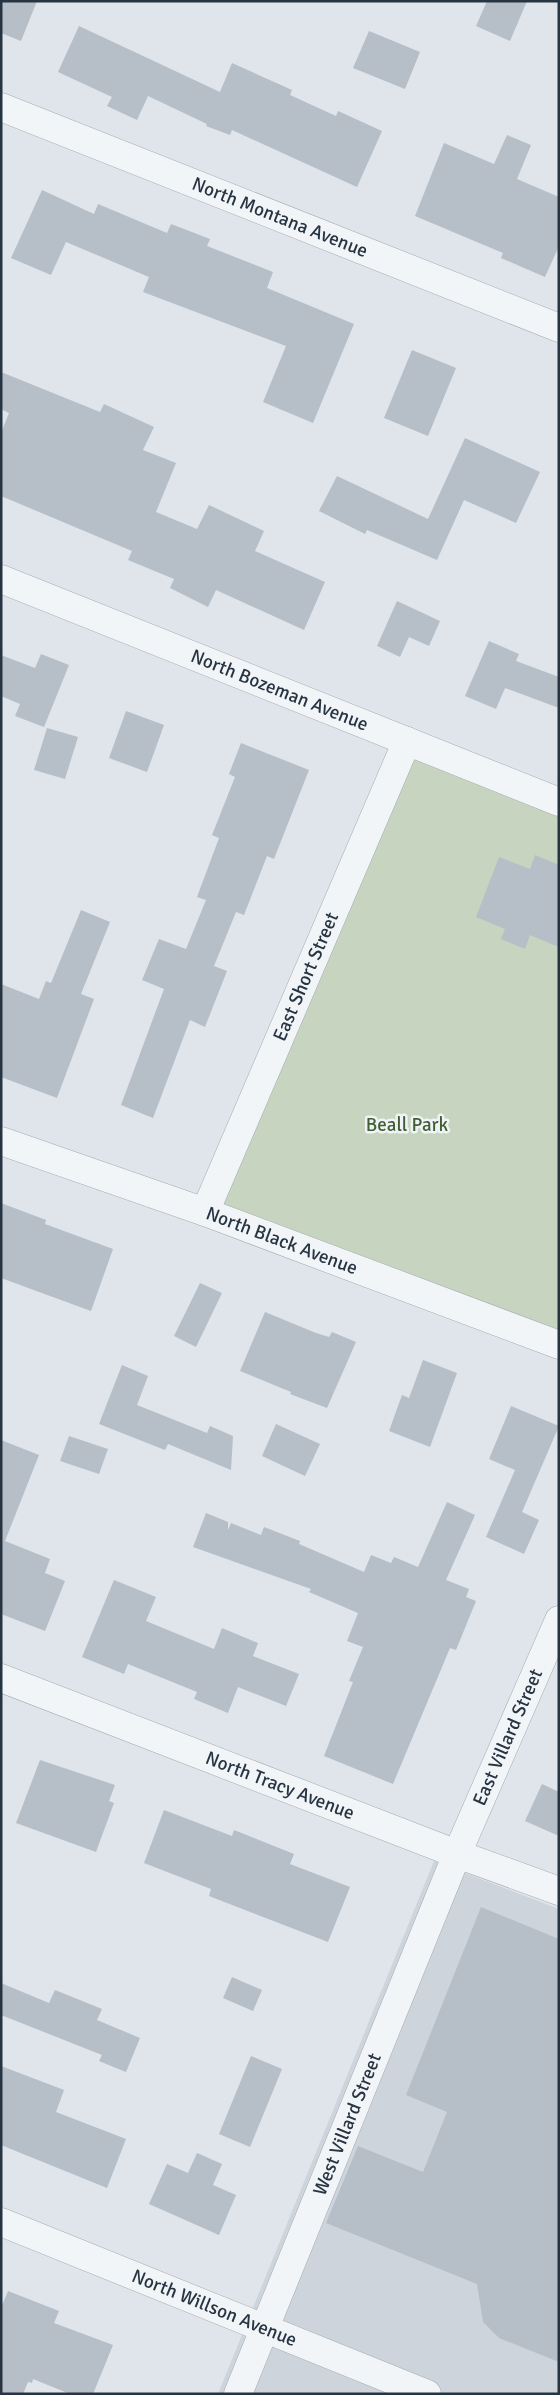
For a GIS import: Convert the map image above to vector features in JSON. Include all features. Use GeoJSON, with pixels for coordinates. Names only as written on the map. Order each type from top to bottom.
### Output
{"type":"FeatureCollection","features":[{"type":"Feature","properties":{"kind":"street","name":"North Montana Avenue"},"geometry":{"type":"LineString","coordinates":[[1,107],[559,328]]}},
{"type":"Feature","properties":{"kind":"street","name":"North Bozeman Avenue"},"geometry":{"type":"LineString","coordinates":[[1,579],[559,802]]}},
{"type":"Feature","properties":{"kind":"street","name":"East Short Street"},"geometry":{"type":"LineString","coordinates":[[205,1212],[407,740]]}},
{"type":"Feature","properties":{"kind":"street","name":"North Black Avenue"},"geometry":{"type":"LineString","coordinates":[[1,1141],[205,1212],[559,1345]]}},
{"type":"Feature","properties":{"kind":"street","name":"East Villard Street"},"geometry":{"type":"LineString","coordinates":[[457,1854],[559,1620]]}},
{"type":"Feature","properties":{"kind":"street","name":"North Tracy Avenue"},"geometry":{"type":"LineString","coordinates":[[1,1678],[457,1854],[559,1891]]}},
{"type":"Feature","properties":{"kind":"street","name":"West Villard Street"},"geometry":{"type":"LineString","coordinates":[[238,2394],[457,1854]]}},
{"type":"Feature","properties":{"kind":"street","name":"North Willson Avenue"},"geometry":{"type":"LineString","coordinates":[[1,2222],[427,2394]]}},
{"type":"Feature","properties":{"kind":"shaded area"},"geometry":{"type":"Polygon","coordinates":[[[434,1861],[559,1909],[559,2394],[218,2394],[434,1861]]]}},
{"type":"Feature","properties":{"kind":"green space","name":"Beall Park"},"geometry":{"type":"Polygon","coordinates":[[[407,741],[559,802],[559,1345],[205,1212],[407,741]]]}},
{"type":"Feature","properties":{"kind":"building"},"geometry":{"type":"Polygon","coordinates":[[[1,1],[37,1],[21,41],[1,33],[1,1]]]}},
{"type":"Feature","properties":{"kind":"building"},"geometry":{"type":"Polygon","coordinates":[[[487,1],[527,1],[510,41],[476,26],[487,1]]]}},
{"type":"Feature","properties":{"kind":"building"},"geometry":{"type":"Polygon","coordinates":[[[79,26],[220,92],[232,63],[292,90],[290,95],[336,116],[338,111],[382,131],[357,187],[232,130],[230,135],[206,126],[207,124],[148,96],[137,120],[107,106],[112,97],[58,72],[79,26]]]}},
{"type":"Feature","properties":{"kind":"building"},"geometry":{"type":"Polygon","coordinates":[[[369,31],[420,52],[405,89],[353,68],[369,31]]]}},
{"type":"Feature","properties":{"kind":"building"},"geometry":{"type":"Polygon","coordinates":[[[507,135],[531,145],[517,179],[559,197],[559,246],[545,277],[501,258],[503,253],[415,216],[444,143],[494,164],[507,135]]]}},
{"type":"Feature","properties":{"kind":"building"},"geometry":{"type":"Polygon","coordinates":[[[42,190],[94,214],[98,204],[167,233],[171,224],[210,239],[207,246],[273,272],[267,288],[354,324],[313,423],[263,402],[286,346],[143,292],[149,277],[66,242],[51,275],[11,258],[42,190]]]}},
{"type":"Feature","properties":{"kind":"building"},"geometry":{"type":"Polygon","coordinates":[[[412,350],[456,368],[428,436],[384,418],[412,350]]]}},
{"type":"Feature","properties":{"kind":"building"},"geometry":{"type":"Polygon","coordinates":[[[1,372],[100,412],[104,404],[154,427],[143,450],[176,463],[156,512],[197,529],[209,505],[264,531],[255,551],[325,582],[304,630],[216,590],[208,607],[170,588],[174,579],[128,560],[132,551],[1,496],[1,433],[9,413],[1,409],[1,372]]]}},
{"type":"Feature","properties":{"kind":"building"},"geometry":{"type":"Polygon","coordinates":[[[465,438],[540,472],[516,523],[464,500],[437,560],[367,530],[365,534],[319,511],[337,476],[428,519],[465,438]]]}},
{"type":"Feature","properties":{"kind":"building"},"geometry":{"type":"Polygon","coordinates":[[[397,601],[440,621],[429,646],[409,637],[400,657],[377,646],[397,601]]]}},
{"type":"Feature","properties":{"kind":"building"},"geometry":{"type":"Polygon","coordinates":[[[489,641],[519,654],[516,661],[559,677],[559,708],[505,688],[496,709],[465,696],[489,641]]]}},
{"type":"Feature","properties":{"kind":"building"},"geometry":{"type":"Polygon","coordinates":[[[41,654],[69,665],[44,727],[15,716],[20,704],[1,696],[1,655],[35,668],[41,654]]]}},
{"type":"Feature","properties":{"kind":"building"},"geometry":{"type":"Polygon","coordinates":[[[126,711],[164,725],[147,772],[109,758],[126,711]]]}},
{"type":"Feature","properties":{"kind":"building"},"geometry":{"type":"Polygon","coordinates":[[[47,728],[78,737],[65,779],[34,770],[47,728]]]}},
{"type":"Feature","properties":{"kind":"building"},"geometry":{"type":"Polygon","coordinates":[[[241,743],[309,770],[274,859],[267,856],[244,915],[236,912],[214,966],[227,971],[205,1027],[190,1020],[153,1118],[121,1105],[164,989],[142,980],[159,939],[186,949],[206,900],[197,897],[219,838],[212,835],[235,777],[229,774],[241,743]]]}},
{"type":"Feature","properties":{"kind":"building"},"geometry":{"type":"Polygon","coordinates":[[[535,855],[559,865],[559,947],[530,935],[525,949],[501,939],[505,929],[476,917],[499,857],[530,869],[535,855]]]}},
{"type":"Feature","properties":{"kind":"building"},"geometry":{"type":"Polygon","coordinates":[[[81,910],[110,922],[81,994],[94,999],[57,1098],[1,1077],[1,984],[39,999],[46,981],[51,983],[81,910]]]}},
{"type":"Feature","properties":{"kind":"building"},"geometry":{"type":"Polygon","coordinates":[[[1,1203],[46,1220],[45,1224],[113,1249],[91,1311],[1,1278],[1,1203]]]}},
{"type":"Feature","properties":{"kind":"building"},"geometry":{"type":"Polygon","coordinates":[[[200,1283],[222,1293],[196,1347],[174,1336],[200,1283]]]}},
{"type":"Feature","properties":{"kind":"building"},"geometry":{"type":"Polygon","coordinates":[[[265,1312],[316,1333],[329,1337],[332,1332],[356,1342],[327,1408],[290,1394],[291,1392],[240,1371],[265,1312]]]}},
{"type":"Feature","properties":{"kind":"building"},"geometry":{"type":"Polygon","coordinates":[[[423,1360],[457,1373],[430,1447],[389,1431],[402,1395],[409,1398],[423,1360]]]}},
{"type":"Feature","properties":{"kind":"building"},"geometry":{"type":"Polygon","coordinates":[[[122,1365],[148,1376],[137,1405],[207,1433],[210,1426],[233,1436],[231,1470],[168,1444],[165,1450],[99,1424],[122,1365]]]}},
{"type":"Feature","properties":{"kind":"building"},"geometry":{"type":"Polygon","coordinates":[[[511,1406],[559,1426],[522,1512],[539,1520],[524,1554],[486,1537],[515,1470],[489,1459],[511,1406]]]}},
{"type":"Feature","properties":{"kind":"building"},"geometry":{"type":"Polygon","coordinates":[[[276,1424],[320,1444],[305,1476],[262,1456],[276,1424]]]}},
{"type":"Feature","properties":{"kind":"building"},"geometry":{"type":"Polygon","coordinates":[[[69,1436],[108,1449],[99,1474],[60,1461],[69,1436]]]}},
{"type":"Feature","properties":{"kind":"building"},"geometry":{"type":"Polygon","coordinates":[[[1,1440],[39,1455],[5,1541],[50,1559],[45,1573],[65,1581],[45,1631],[1,1614],[1,1440]]]}},
{"type":"Feature","properties":{"kind":"building"},"geometry":{"type":"Polygon","coordinates":[[[447,1502],[475,1515],[446,1580],[469,1589],[466,1597],[476,1601],[456,1650],[450,1648],[393,1784],[324,1756],[353,1682],[349,1681],[363,1647],[347,1641],[358,1613],[309,1592],[311,1589],[193,1547],[206,1513],[228,1522],[228,1530],[231,1523],[261,1535],[264,1527],[300,1541],[299,1544],[364,1572],[371,1555],[391,1563],[394,1557],[418,1567],[447,1502]]]}},
{"type":"Feature","properties":{"kind":"building"},"geometry":{"type":"Polygon","coordinates":[[[114,1580],[156,1597],[146,1621],[214,1649],[222,1628],[258,1643],[253,1656],[299,1674],[286,1706],[238,1687],[228,1713],[194,1699],[197,1692],[128,1664],[124,1674],[82,1657],[114,1580]]]}},
{"type":"Feature","properties":{"kind":"building"},"geometry":{"type":"Polygon","coordinates":[[[40,1760],[115,1785],[109,1801],[114,1803],[96,1852],[16,1823],[40,1760]]]}},
{"type":"Feature","properties":{"kind":"building"},"geometry":{"type":"Polygon","coordinates":[[[542,1784],[559,1792],[559,1836],[525,1821],[542,1784]]]}},
{"type":"Feature","properties":{"kind":"building"},"geometry":{"type":"Polygon","coordinates":[[[164,1810],[232,1836],[234,1830],[294,1854],[290,1864],[350,1887],[328,1942],[209,1896],[211,1889],[144,1863],[164,1810]]]}},
{"type":"Feature","properties":{"kind":"building"},"geometry":{"type":"Polygon","coordinates":[[[481,1907],[559,1939],[559,2362],[499,2338],[483,2322],[477,2284],[326,2223],[358,2146],[423,2172],[447,2112],[406,2095],[481,1907]]]}},
{"type":"Feature","properties":{"kind":"building"},"geometry":{"type":"Polygon","coordinates":[[[232,1977],[262,1990],[253,2011],[223,1998],[232,1977]]]}},
{"type":"Feature","properties":{"kind":"building"},"geometry":{"type":"Polygon","coordinates":[[[1,1983],[49,2003],[55,1990],[102,2009],[97,2020],[140,2038],[126,2072],[99,2061],[102,2055],[1,2015],[1,1983]]]}},
{"type":"Feature","properties":{"kind":"building"},"geometry":{"type":"Polygon","coordinates":[[[251,2056],[282,2069],[250,2147],[219,2134],[251,2056]]]}},
{"type":"Feature","properties":{"kind":"building"},"geometry":{"type":"Polygon","coordinates":[[[1,2066],[64,2090],[56,2112],[126,2139],[107,2188],[1,2145],[1,2066]]]}},
{"type":"Feature","properties":{"kind":"building"},"geometry":{"type":"Polygon","coordinates":[[[197,2153],[222,2164],[213,2185],[236,2195],[219,2235],[149,2204],[167,2164],[188,2173],[197,2153]]]}},
{"type":"Feature","properties":{"kind":"building"},"geometry":{"type":"Polygon","coordinates":[[[8,2291],[59,2311],[54,2323],[113,2345],[93,2394],[70,2394],[33,2379],[32,2383],[28,2382],[23,2394],[1,2394],[1,2308],[8,2291]]]}}]}
